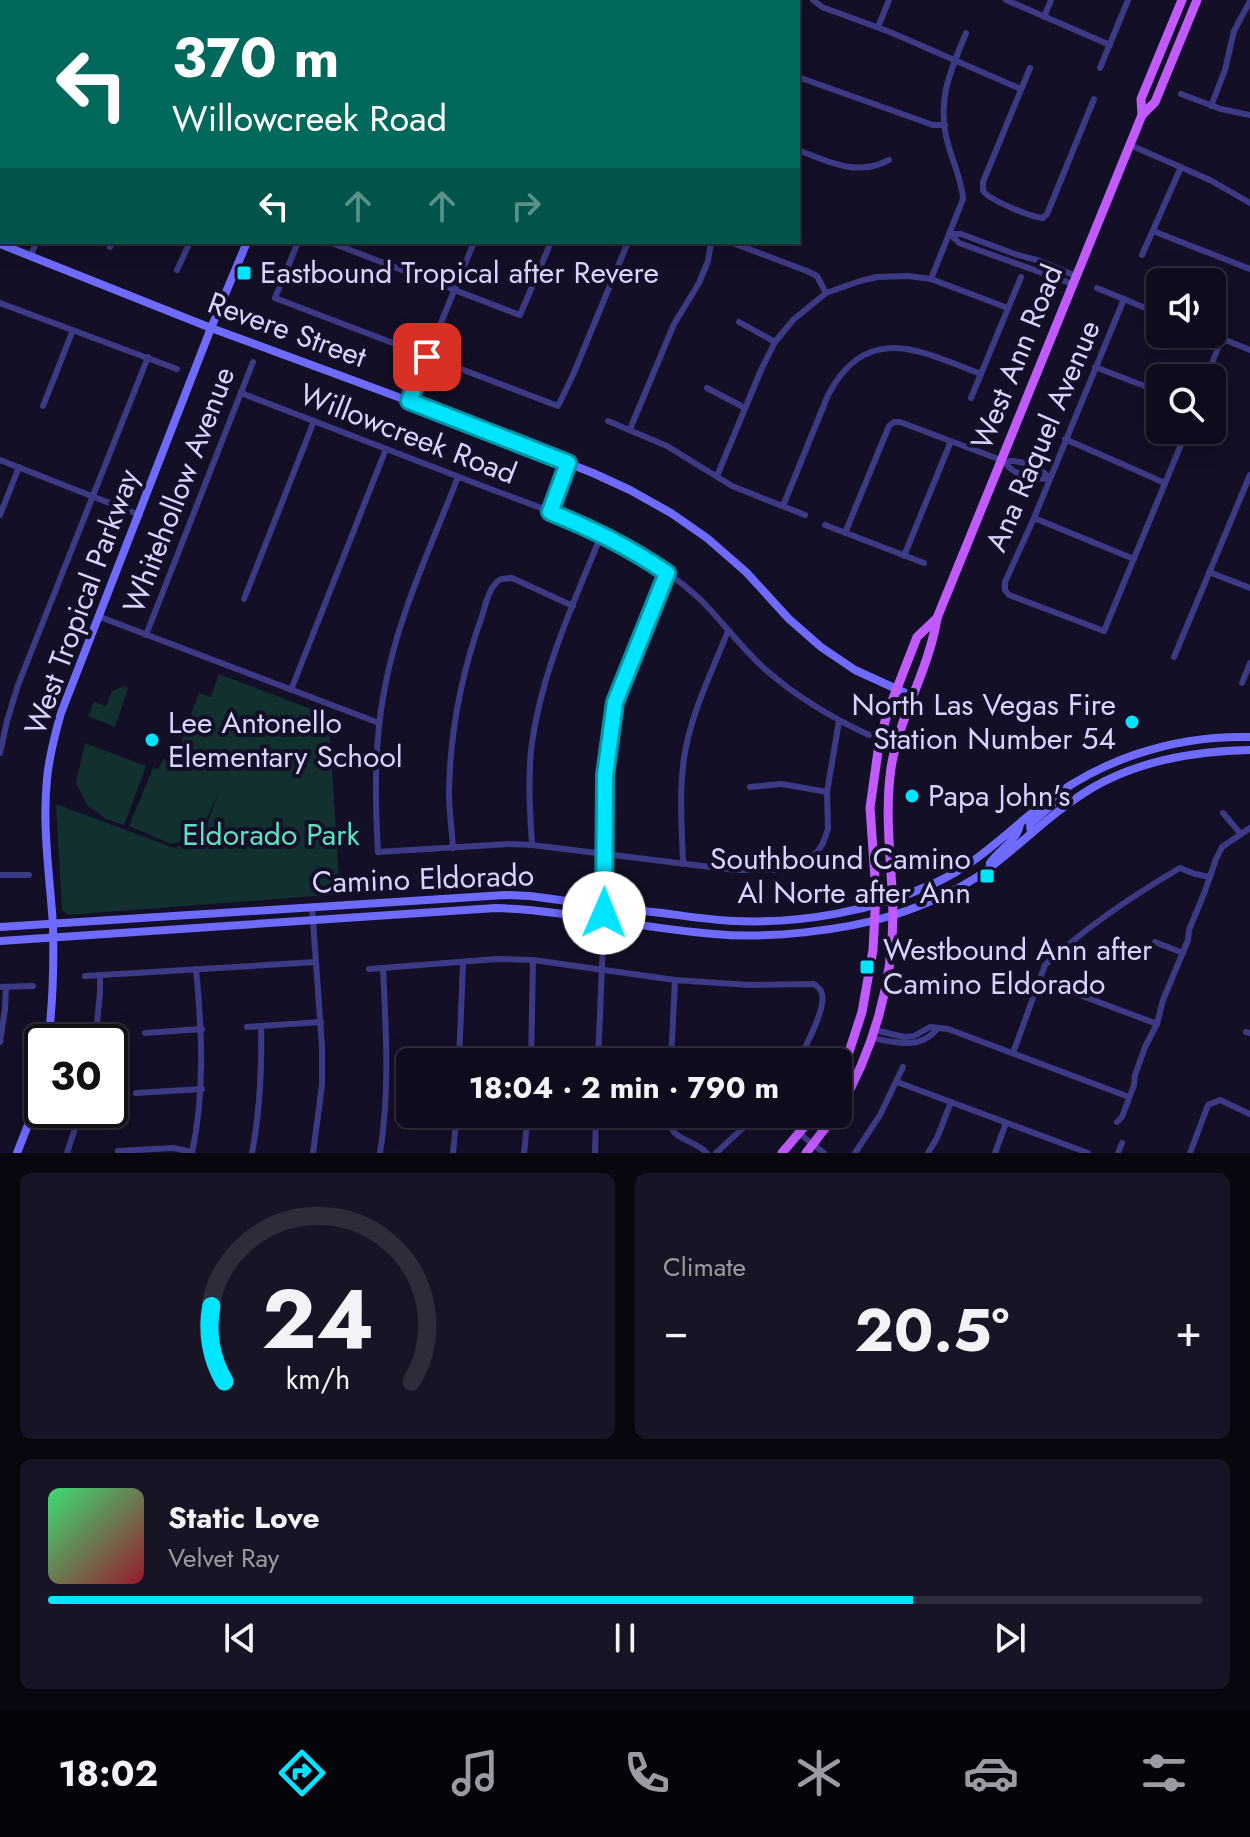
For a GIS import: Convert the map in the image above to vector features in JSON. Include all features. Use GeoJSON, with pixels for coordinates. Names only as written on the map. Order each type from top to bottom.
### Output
{"type":"FeatureCollection","features":[{"type":"Feature","properties":{"kind":"main road","name":"West Ann Road"},"geometry":{"type":"LineString","coordinates":[[1142,115],[1141,99],[1182,0]]}},
{"type":"Feature","properties":{"kind":"main road","name":"West Ann Road"},"geometry":{"type":"LineString","coordinates":[[852,1085],[874,1034],[887,972],[893,915],[888,793],[896,746],[933,640],[937,618],[1004,461],[1142,115],[1155,102],[1197,0]]}},
{"type":"Feature","properties":{"kind":"main road","name":"Revere Street"},"geometry":{"type":"LineString","coordinates":[[0,244],[211,328],[568,463],[630,490],[690,525],[736,563],[789,619],[821,647],[855,670],[912,696]]}},
{"type":"Feature","properties":{"kind":"main road","name":"West Tropical Parkway"},"geometry":{"type":"LineString","coordinates":[[51,1024],[53,938],[45,822],[47,777],[54,739],[61,713],[246,244]]}},
{"type":"Feature","properties":{"kind":"main road","name":"West Ann Road"},"geometry":{"type":"LineString","coordinates":[[850,1048],[864,1004],[873,950],[876,904],[870,828],[879,744],[917,637],[937,618]]}},
{"type":"Feature","properties":{"kind":"main road"},"geometry":{"type":"LineString","coordinates":[[985,870],[1013,840],[1020,830],[1020,823],[1055,795],[1090,773],[1149,749],[1217,737],[1250,737]]}},
{"type":"Feature","properties":{"kind":"main road"},"geometry":{"type":"LineString","coordinates":[[985,870],[1077,797],[1096,786],[1132,770],[1187,755],[1250,750]]}},
{"type":"Feature","properties":{"kind":"main road"},"geometry":{"type":"LineString","coordinates":[[1031,833],[1030,824],[1052,805],[1055,795]]}},
{"type":"Feature","properties":{"kind":"main road","name":"Camino Eldorado"},"geometry":{"type":"LineString","coordinates":[[0,927],[505,895],[712,919],[754,921],[800,918],[892,900],[954,874],[1020,823]]}},
{"type":"Feature","properties":{"kind":"main road","name":"Camino Eldorado"},"geometry":{"type":"LineString","coordinates":[[0,941],[496,908],[539,910],[691,932],[768,935],[822,929],[893,915],[960,886],[985,870]]}},
{"type":"Feature","properties":{"kind":"main road"},"geometry":{"type":"LineString","coordinates":[[17,1153],[27,1128]]}},
{"type":"Feature","properties":{"kind":"main road"},"geometry":{"type":"LineString","coordinates":[[782,1153],[804,1128]]}},
{"type":"Feature","properties":{"kind":"main road","name":"West Ann Road"},"geometry":{"type":"LineString","coordinates":[[806,1153],[825,1128]]}},
{"type":"Feature","properties":{"kind":"street"},"geometry":{"type":"LineString","coordinates":[[813,0],[822,7],[878,27],[1021,89]]}},
{"type":"Feature","properties":{"kind":"street"},"geometry":{"type":"LineString","coordinates":[[878,27],[889,0]]}},
{"type":"Feature","properties":{"kind":"street"},"geometry":{"type":"LineString","coordinates":[[1006,0],[1110,45]]}},
{"type":"Feature","properties":{"kind":"street"},"geometry":{"type":"LineString","coordinates":[[1044,17],[1051,0]]}},
{"type":"Feature","properties":{"kind":"street"},"geometry":{"type":"LineString","coordinates":[[1100,68],[1128,0]]}},
{"type":"Feature","properties":{"kind":"street"},"geometry":{"type":"LineString","coordinates":[[1211,106],[1225,70],[1234,31],[1250,1]]}},
{"type":"Feature","properties":{"kind":"street"},"geometry":{"type":"LineString","coordinates":[[931,279],[963,199],[963,188],[945,125],[944,95],[966,33]]}},
{"type":"Feature","properties":{"kind":"street"},"geometry":{"type":"LineString","coordinates":[[1030,68],[983,182],[983,191],[990,197],[1028,215],[1043,218],[1050,211],[1094,99]]}},
{"type":"Feature","properties":{"kind":"street"},"geometry":{"type":"LineString","coordinates":[[800,78],[933,125],[945,125]]}},
{"type":"Feature","properties":{"kind":"street"},"geometry":{"type":"LineString","coordinates":[[1181,94],[1211,106],[1250,115]]}},
{"type":"Feature","properties":{"kind":"street"},"geometry":{"type":"LineString","coordinates":[[1130,145],[1220,185],[1250,203]]}},
{"type":"Feature","properties":{"kind":"street"},"geometry":{"type":"LineString","coordinates":[[800,151],[853,168],[877,167],[889,160]]}},
{"type":"Feature","properties":{"kind":"street"},"geometry":{"type":"LineString","coordinates":[[1142,255],[1181,167]]}},
{"type":"Feature","properties":{"kind":"street"},"geometry":{"type":"LineString","coordinates":[[1153,231],[1250,269]]}},
{"type":"Feature","properties":{"kind":"street"},"geometry":{"type":"LineString","coordinates":[[950,234],[959,243],[1075,280]]}},
{"type":"Feature","properties":{"kind":"street"},"geometry":{"type":"LineString","coordinates":[[31,256],[35,244]]}},
{"type":"Feature","properties":{"kind":"street"},"geometry":{"type":"LineString","coordinates":[[177,270],[189,244]]}},
{"type":"Feature","properties":{"kind":"street"},"geometry":{"type":"LineString","coordinates":[[297,244],[275,298],[558,406],[627,244]]}},
{"type":"Feature","properties":{"kind":"street"},"geometry":{"type":"LineString","coordinates":[[334,244],[520,315],[550,244]]}},
{"type":"Feature","properties":{"kind":"street"},"geometry":{"type":"LineString","coordinates":[[409,401],[473,244]]}},
{"type":"Feature","properties":{"kind":"street"},"geometry":{"type":"LineString","coordinates":[[630,429],[674,324],[699,283],[711,244]]}},
{"type":"Feature","properties":{"kind":"street"},"geometry":{"type":"LineString","coordinates":[[735,244],[817,276],[826,293]]}},
{"type":"Feature","properties":{"kind":"street"},"geometry":{"type":"LineString","coordinates":[[717,476],[775,342],[793,320],[826,293],[877,277],[908,276],[931,279],[1008,308]]}},
{"type":"Feature","properties":{"kind":"street"},"geometry":{"type":"LineString","coordinates":[[971,398],[1021,277]]}},
{"type":"Feature","properties":{"kind":"street"},"geometry":{"type":"LineString","coordinates":[[1097,288],[1146,308]]}},
{"type":"Feature","properties":{"kind":"street","name":"Ana Raquel Avenue"},"geometry":{"type":"LineString","coordinates":[[1124,299],[1005,582],[1005,590],[1009,595],[1104,631],[1134,559]]}},
{"type":"Feature","properties":{"kind":"street"},"geometry":{"type":"LineString","coordinates":[[0,303],[177,369]]}},
{"type":"Feature","properties":{"kind":"street"},"geometry":{"type":"LineString","coordinates":[[739,322],[775,342]]}},
{"type":"Feature","properties":{"kind":"street"},"geometry":{"type":"LineString","coordinates":[[43,406],[73,330]]}},
{"type":"Feature","properties":{"kind":"street"},"geometry":{"type":"LineString","coordinates":[[1226,340],[1250,350]]}},
{"type":"Feature","properties":{"kind":"street"},"geometry":{"type":"LineString","coordinates":[[783,506],[837,378],[864,354],[886,347],[919,350],[981,374]]}},
{"type":"Feature","properties":{"kind":"street"},"geometry":{"type":"LineString","coordinates":[[0,753],[18,685],[148,357]]}},
{"type":"Feature","properties":{"kind":"street","name":"Whitehollow Avenue"},"geometry":{"type":"LineString","coordinates":[[146,635],[253,362]]}},
{"type":"Feature","properties":{"kind":"street"},"geometry":{"type":"LineString","coordinates":[[1095,367],[1146,387]]}},
{"type":"Feature","properties":{"kind":"street"},"geometry":{"type":"LineString","coordinates":[[707,388],[745,408]]}},
{"type":"Feature","properties":{"kind":"street","name":"Willowcreek Road"},"geometry":{"type":"LineString","coordinates":[[241,393],[550,512],[602,533],[637,552],[700,599],[767,670],[798,696],[869,735]]}},
{"type":"Feature","properties":{"kind":"street"},"geometry":{"type":"LineString","coordinates":[[244,599],[314,421]]}},
{"type":"Feature","properties":{"kind":"street"},"geometry":{"type":"LineString","coordinates":[[608,421],[667,446],[732,486],[805,515]]}},
{"type":"Feature","properties":{"kind":"street"},"geometry":{"type":"LineString","coordinates":[[845,533],[889,426],[894,422],[1004,461],[1014,459],[1045,472],[1049,478]]}},
{"type":"Feature","properties":{"kind":"street"},"geometry":{"type":"LineString","coordinates":[[1065,439],[1165,483]]}},
{"type":"Feature","properties":{"kind":"street"},"geometry":{"type":"LineString","coordinates":[[904,556],[951,441]]}},
{"type":"Feature","properties":{"kind":"street"},"geometry":{"type":"LineString","coordinates":[[1034,518],[1134,559],[1181,444]]}},
{"type":"Feature","properties":{"kind":"street"},"geometry":{"type":"LineString","coordinates":[[291,690],[386,449]]}},
{"type":"Feature","properties":{"kind":"street"},"geometry":{"type":"LineString","coordinates":[[0,460],[140,515]]}},
{"type":"Feature","properties":{"kind":"street"},"geometry":{"type":"LineString","coordinates":[[550,512],[568,463]]}},
{"type":"Feature","properties":{"kind":"street"},"geometry":{"type":"LineString","coordinates":[[0,515],[19,467]]}},
{"type":"Feature","properties":{"kind":"street"},"geometry":{"type":"LineString","coordinates":[[1174,657],[1250,475]]}},
{"type":"Feature","properties":{"kind":"street"},"geometry":{"type":"LineString","coordinates":[[458,477],[392,654],[379,723],[375,770],[378,852],[509,844],[735,870],[782,870],[801,865],[815,854],[825,838],[827,792],[839,721]]}},
{"type":"Feature","properties":{"kind":"street"},"geometry":{"type":"LineString","coordinates":[[825,525],[924,563]]}},
{"type":"Feature","properties":{"kind":"street"},"geometry":{"type":"LineString","coordinates":[[532,845],[531,753],[538,707],[549,669],[602,533]]}},
{"type":"Feature","properties":{"kind":"street"},"geometry":{"type":"LineString","coordinates":[[1209,572],[1250,588]]}},
{"type":"Feature","properties":{"kind":"street"},"geometry":{"type":"LineString","coordinates":[[598,1048],[604,919],[605,775],[615,702],[667,573]]}},
{"type":"Feature","properties":{"kind":"street"},"geometry":{"type":"LineString","coordinates":[[453,848],[449,794],[459,697],[470,649],[492,587],[501,579],[512,578],[573,606]]}},
{"type":"Feature","properties":{"kind":"street"},"geometry":{"type":"LineString","coordinates":[[100,617],[379,723]]}},
{"type":"Feature","properties":{"kind":"street"},"geometry":{"type":"LineString","coordinates":[[683,864],[681,783],[685,750],[693,719],[728,631]]}},
{"type":"Feature","properties":{"kind":"street"},"geometry":{"type":"LineString","coordinates":[[1242,683],[1250,663]]}},
{"type":"Feature","properties":{"kind":"street"},"geometry":{"type":"LineString","coordinates":[[750,787],[782,784],[827,792]]}},
{"type":"Feature","properties":{"kind":"street"},"geometry":{"type":"LineString","coordinates":[[1223,813],[1241,834]]}},
{"type":"Feature","properties":{"kind":"street"},"geometry":{"type":"LineString","coordinates":[[1117,1122],[1122,1117],[1216,859],[1222,847],[1250,828]]}},
{"type":"Feature","properties":{"kind":"street"},"geometry":{"type":"LineString","coordinates":[[1013,1053],[1045,965],[1107,914],[1180,868],[1210,877]]}},
{"type":"Feature","properties":{"kind":"street"},"geometry":{"type":"LineString","coordinates":[[0,875],[29,875]]}},
{"type":"Feature","properties":{"kind":"street"},"geometry":{"type":"LineString","coordinates":[[312,907],[321,1022],[322,1085],[313,1153]]}},
{"type":"Feature","properties":{"kind":"street"},"geometry":{"type":"LineString","coordinates":[[1155,942],[1183,953]]}},
{"type":"Feature","properties":{"kind":"street"},"geometry":{"type":"LineString","coordinates":[[369,969],[497,959],[533,960],[675,980],[749,985],[814,984],[822,995],[823,1003],[805,1048]]}},
{"type":"Feature","properties":{"kind":"street"},"geometry":{"type":"LineString","coordinates":[[531,1048],[533,960]]}},
{"type":"Feature","properties":{"kind":"street"},"geometry":{"type":"LineString","coordinates":[[85,976],[316,962]]}},
{"type":"Feature","properties":{"kind":"street"},"geometry":{"type":"LineString","coordinates":[[460,1048],[463,962]]}},
{"type":"Feature","properties":{"kind":"street"},"geometry":{"type":"LineString","coordinates":[[380,1153],[387,1054],[383,968]]}},
{"type":"Feature","properties":{"kind":"street"},"geometry":{"type":"LineString","coordinates":[[118,1151],[173,1148],[192,1152],[202,1089],[202,1029],[196,969]]}},
{"type":"Feature","properties":{"kind":"street"},"geometry":{"type":"LineString","coordinates":[[97,1024],[100,975]]}},
{"type":"Feature","properties":{"kind":"street"},"geometry":{"type":"LineString","coordinates":[[672,1048],[675,980]]}},
{"type":"Feature","properties":{"kind":"street"},"geometry":{"type":"LineString","coordinates":[[1040,980],[1157,1024]]}},
{"type":"Feature","properties":{"kind":"street"},"geometry":{"type":"LineString","coordinates":[[0,1042],[3,987],[33,986]]}},
{"type":"Feature","properties":{"kind":"street"},"geometry":{"type":"LineString","coordinates":[[247,1027],[321,1022]]}},
{"type":"Feature","properties":{"kind":"street"},"geometry":{"type":"LineString","coordinates":[[252,1153],[262,1073],[261,1026]]}},
{"type":"Feature","properties":{"kind":"street"},"geometry":{"type":"LineString","coordinates":[[874,1034],[909,1044],[931,1035],[938,1028],[948,1029],[1129,1097]]}},
{"type":"Feature","properties":{"kind":"street"},"geometry":{"type":"LineString","coordinates":[[145,1033],[202,1029]]}},
{"type":"Feature","properties":{"kind":"street"},"geometry":{"type":"LineString","coordinates":[[855,1153],[880,1115],[903,1067]]}},
{"type":"Feature","properties":{"kind":"street"},"geometry":{"type":"LineString","coordinates":[[897,1082],[1088,1153]]}},
{"type":"Feature","properties":{"kind":"street"},"geometry":{"type":"LineString","coordinates":[[136,1093],[202,1089]]}},
{"type":"Feature","properties":{"kind":"street"},"geometry":{"type":"LineString","coordinates":[[1190,1153],[1206,1109],[1212,1103],[1220,1100],[1250,1114]]}},
{"type":"Feature","properties":{"kind":"street"},"geometry":{"type":"LineString","coordinates":[[928,1153],[951,1102]]}},
{"type":"Feature","properties":{"kind":"street"},"geometry":{"type":"LineString","coordinates":[[995,1153],[1006,1123]]}},
{"type":"Feature","properties":{"kind":"street"},"geometry":{"type":"LineString","coordinates":[[67,1153],[75,1128]]}},
{"type":"Feature","properties":{"kind":"street"},"geometry":{"type":"LineString","coordinates":[[453,1153],[456,1128]]}},
{"type":"Feature","properties":{"kind":"street"},"geometry":{"type":"LineString","coordinates":[[524,1153],[527,1128]]}},
{"type":"Feature","properties":{"kind":"street"},"geometry":{"type":"LineString","coordinates":[[595,1153],[596,1128]]}},
{"type":"Feature","properties":{"kind":"street"},"geometry":{"type":"LineString","coordinates":[[670,1128],[675,1135],[699,1145],[707,1153]]}},
{"type":"Feature","properties":{"kind":"street"},"geometry":{"type":"LineString","coordinates":[[716,1153],[743,1128]]}},
{"type":"Feature","properties":{"kind":"street"},"geometry":{"type":"LineString","coordinates":[[800,1134],[824,1153]]}},
{"type":"Feature","properties":{"kind":"street"},"geometry":{"type":"LineString","coordinates":[[1056,1153],[1060,1143]]}},
{"type":"Feature","properties":{"kind":"street"},"geometry":{"type":"LineString","coordinates":[[1118,1153],[1122,1143]]}},
{"type":"Feature","properties":{"kind":"green space","name":"Eldorado Park"},"geometry":{"type":"Polygon","coordinates":[[[219,674],[332,717],[329,724],[340,894],[68,915],[62,910],[56,804],[174,848],[202,837],[219,792],[205,822],[192,839],[171,844],[129,826],[153,768],[158,769],[163,759],[173,763],[199,693],[211,697],[219,674]]]}},
{"type":"Feature","properties":{"kind":"green space"},"geometry":{"type":"Polygon","coordinates":[[[124,686],[128,688],[115,727],[88,716],[94,702],[106,706],[112,691],[124,686]]]}},
{"type":"Feature","properties":{"kind":"green space"},"geometry":{"type":"Polygon","coordinates":[[[85,743],[146,766],[124,825],[106,819],[88,806],[76,783],[85,743]]]}},
{"type":"Feature","properties":{"kind":"place","name":"Eastbound Tropical after Revere"},"geometry":{"type":"Point","coordinates":[244,273]}},
{"type":"Feature","properties":{"kind":"place","name":"North Las Vegas Fire Station Number 54"},"geometry":{"type":"Point","coordinates":[1132,722]}},
{"type":"Feature","properties":{"kind":"place","name":"Lee Antonello Elementary School"},"geometry":{"type":"Point","coordinates":[152,740]}},
{"type":"Feature","properties":{"kind":"place","name":"Papa John's"},"geometry":{"type":"Point","coordinates":[912,796]}},
{"type":"Feature","properties":{"kind":"place","name":"Southbound Camino Al Norte after Ann"},"geometry":{"type":"Point","coordinates":[987,876]}},
{"type":"Feature","properties":{"kind":"place","name":"Westbound Ann after Camino Eldorado"},"geometry":{"type":"Point","coordinates":[867,967]}},
{"type":"Feature","properties":{"kind":"route"},"geometry":{"type":"LineString","coordinates":[[427,357],[409,401],[568,463],[550,512],[602,533],[667,573],[615,702],[605,775],[604,913]]}}]}
